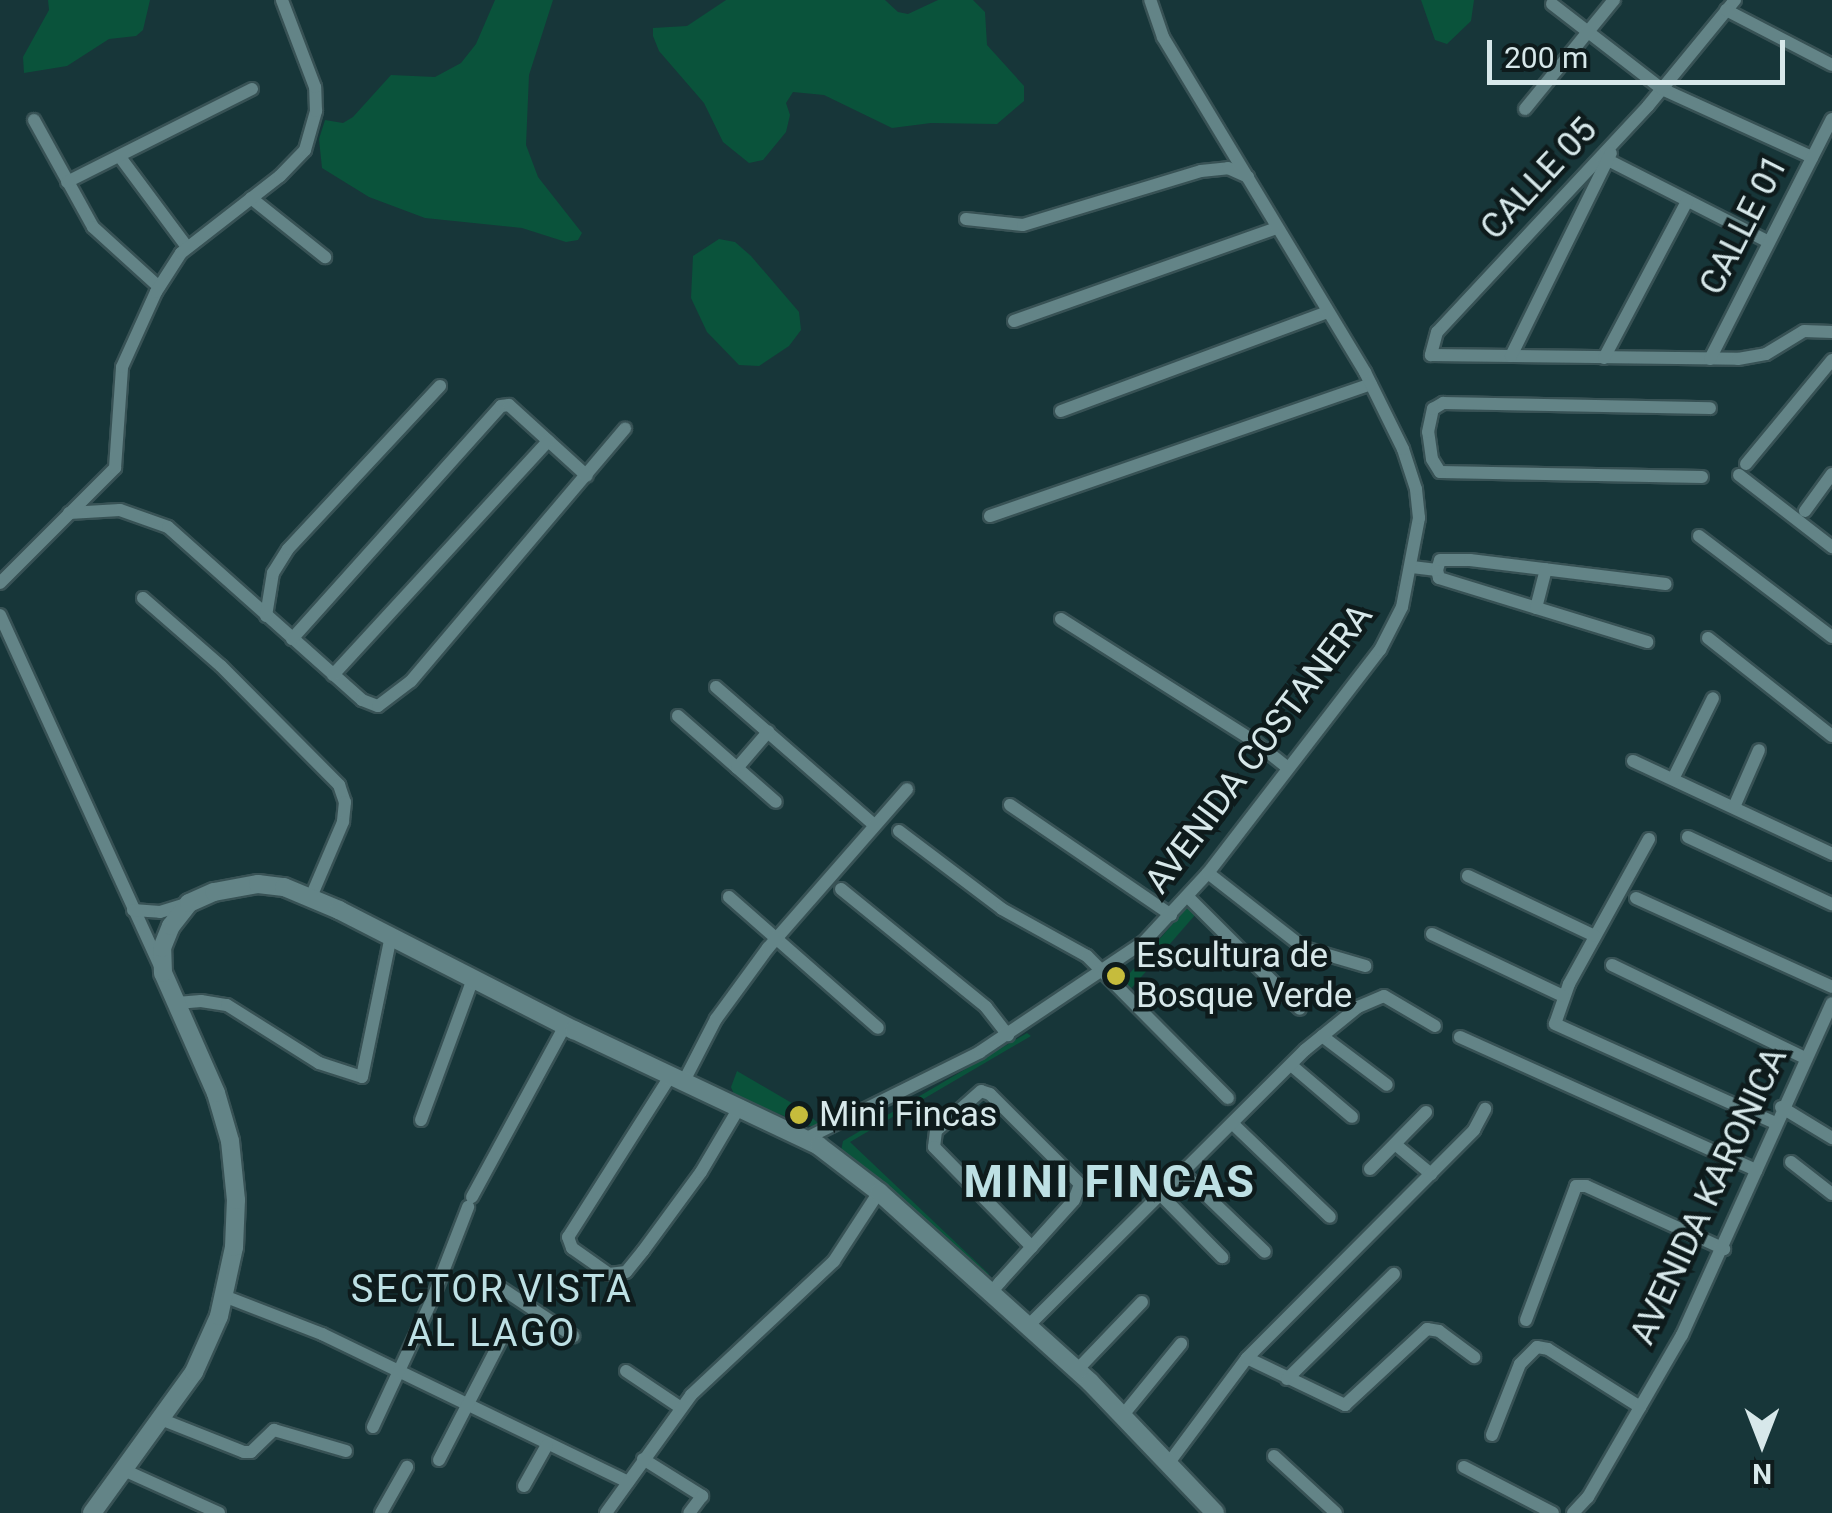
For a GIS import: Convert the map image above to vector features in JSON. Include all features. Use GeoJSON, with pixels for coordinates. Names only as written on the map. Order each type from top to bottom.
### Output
{"type":"FeatureCollection","features":[{"type":"Feature","properties":{"kind":"street"},"geometry":{"type":"LineString","coordinates":[[0,584],[115,468],[122,368],[159,287],[187,246],[298,160],[310,138],[316,86],[282,0]]}},
{"type":"Feature","properties":{"kind":"street","name":"AVENIDA COSTANERA"},"geometry":{"type":"LineString","coordinates":[[807,1138],[909,1091],[1008,1035],[1102,973],[1171,915],[1208,873],[1389,637],[1412,566],[1418,502],[1403,450],[1371,384],[1162,37],[1150,0]]}},
{"type":"Feature","properties":{"kind":"street"},"geometry":{"type":"LineString","coordinates":[[1525,109],[1614,0]]}},
{"type":"Feature","properties":{"kind":"street"},"geometry":{"type":"LineString","coordinates":[[1552,4],[1662,89],[1812,157]]}},
{"type":"Feature","properties":{"kind":"street"},"geometry":{"type":"LineString","coordinates":[[1730,5],[1832,65]]}},
{"type":"Feature","properties":{"kind":"street","name":"CALLE 05"},"geometry":{"type":"LineString","coordinates":[[1511,356],[1431,355],[1437,332],[1604,158],[1730,5]]}},
{"type":"Feature","properties":{"kind":"street"},"geometry":{"type":"LineString","coordinates":[[67,182],[252,89]]}},
{"type":"Feature","properties":{"kind":"street","name":"CALLE 01"},"geometry":{"type":"LineString","coordinates":[[1710,360],[1832,118]]}},
{"type":"Feature","properties":{"kind":"street"},"geometry":{"type":"LineString","coordinates":[[34,120],[93,228],[159,287]]}},
{"type":"Feature","properties":{"kind":"street"},"geometry":{"type":"LineString","coordinates":[[120,157],[187,246]]}},
{"type":"Feature","properties":{"kind":"street"},"geometry":{"type":"LineString","coordinates":[[1769,242],[1604,158],[1511,356],[1750,358],[1804,331],[1832,332]]}},
{"type":"Feature","properties":{"kind":"street"},"geometry":{"type":"LineString","coordinates":[[966,219],[1023,224],[1201,171],[1228,168],[1248,177]]}},
{"type":"Feature","properties":{"kind":"street"},"geometry":{"type":"LineString","coordinates":[[251,198],[325,256]]}},
{"type":"Feature","properties":{"kind":"street"},"geometry":{"type":"LineString","coordinates":[[1604,358],[1687,200]]}},
{"type":"Feature","properties":{"kind":"street"},"geometry":{"type":"LineString","coordinates":[[1014,321],[1277,228]]}},
{"type":"Feature","properties":{"kind":"street"},"geometry":{"type":"LineString","coordinates":[[1061,410],[1328,312]]}},
{"type":"Feature","properties":{"kind":"street"},"geometry":{"type":"LineString","coordinates":[[1832,360],[1742,470],[1832,547]]}},
{"type":"Feature","properties":{"kind":"street"},"geometry":{"type":"LineString","coordinates":[[990,516],[1371,384]]}},
{"type":"Feature","properties":{"kind":"street"},"geometry":{"type":"LineString","coordinates":[[266,616],[273,573],[288,549],[440,386]]}},
{"type":"Feature","properties":{"kind":"street"},"geometry":{"type":"LineString","coordinates":[[1702,476],[1440,472],[1429,439],[1433,410],[1443,403],[1710,408]]}},
{"type":"Feature","properties":{"kind":"street"},"geometry":{"type":"LineString","coordinates":[[292,639],[501,406],[510,406],[586,476]]}},
{"type":"Feature","properties":{"kind":"street"},"geometry":{"type":"LineString","coordinates":[[69,513],[120,510],[152,518],[369,704],[390,700],[625,429]]}},
{"type":"Feature","properties":{"kind":"street"},"geometry":{"type":"LineString","coordinates":[[1403,450],[1429,439]]}},
{"type":"Feature","properties":{"kind":"street"},"geometry":{"type":"LineString","coordinates":[[333,675],[548,441]]}},
{"type":"Feature","properties":{"kind":"street"},"geometry":{"type":"LineString","coordinates":[[1805,511],[1832,474]]}},
{"type":"Feature","properties":{"kind":"street"},"geometry":{"type":"LineString","coordinates":[[1699,536],[1832,637]]}},
{"type":"Feature","properties":{"kind":"street"},"geometry":{"type":"LineString","coordinates":[[1646,642],[1439,578],[1437,570],[1444,559],[1666,584]]}},
{"type":"Feature","properties":{"kind":"street"},"geometry":{"type":"LineString","coordinates":[[1412,566],[1437,570]]}},
{"type":"Feature","properties":{"kind":"street"},"geometry":{"type":"LineString","coordinates":[[1536,608],[1546,569]]}},
{"type":"Feature","properties":{"kind":"street"},"geometry":{"type":"LineString","coordinates":[[143,598],[209,655],[339,785],[345,802],[342,822],[311,897]]}},
{"type":"Feature","properties":{"kind":"street"},"geometry":{"type":"LineString","coordinates":[[0,615],[216,1093],[232,1154],[236,1231],[224,1296],[200,1360],[163,1420],[92,1513]]}},
{"type":"Feature","properties":{"kind":"street"},"geometry":{"type":"LineString","coordinates":[[1061,619],[1254,741],[1288,768]]}},
{"type":"Feature","properties":{"kind":"street"},"geometry":{"type":"LineString","coordinates":[[1708,638],[1832,736]]}},
{"type":"Feature","properties":{"kind":"street"},"geometry":{"type":"LineString","coordinates":[[716,686],[874,826]]}},
{"type":"Feature","properties":{"kind":"street"},"geometry":{"type":"LineString","coordinates":[[1673,779],[1713,698]]}},
{"type":"Feature","properties":{"kind":"street"},"geometry":{"type":"LineString","coordinates":[[678,716],[776,802]]}},
{"type":"Feature","properties":{"kind":"street"},"geometry":{"type":"LineString","coordinates":[[737,768],[768,732]]}},
{"type":"Feature","properties":{"kind":"street"},"geometry":{"type":"LineString","coordinates":[[1734,807],[1759,750]]}},
{"type":"Feature","properties":{"kind":"street"},"geometry":{"type":"LineString","coordinates":[[1633,761],[1832,854]]}},
{"type":"Feature","properties":{"kind":"street"},"geometry":{"type":"LineString","coordinates":[[740,1106],[701,1172],[626,1272],[609,1274],[572,1248],[568,1237],[716,1019],[776,940],[906,789]]}},
{"type":"Feature","properties":{"kind":"street"},"geometry":{"type":"LineString","coordinates":[[1010,805],[1171,915]]}},
{"type":"Feature","properties":{"kind":"street"},"geometry":{"type":"LineString","coordinates":[[899,830],[1002,909],[1078,950],[1228,1098]]}},
{"type":"Feature","properties":{"kind":"street"},"geometry":{"type":"LineString","coordinates":[[1688,836],[1832,904]]}},
{"type":"Feature","properties":{"kind":"street"},"geometry":{"type":"LineString","coordinates":[[1648,839],[1554,1020],[1557,1026],[1775,1123]]}},
{"type":"Feature","properties":{"kind":"street"},"geometry":{"type":"LineString","coordinates":[[1208,873],[1304,948],[1365,966]]}},
{"type":"Feature","properties":{"kind":"street"},"geometry":{"type":"LineString","coordinates":[[1468,876],[1595,936]]}},
{"type":"Feature","properties":{"kind":"street"},"geometry":{"type":"LineString","coordinates":[[133,910],[160,912],[214,892],[258,884],[311,897],[566,1026],[807,1138],[879,1192],[1077,1370],[1215,1513]]}},
{"type":"Feature","properties":{"kind":"street"},"geometry":{"type":"LineString","coordinates":[[841,889],[986,1007],[1008,1035]]}},
{"type":"Feature","properties":{"kind":"street"},"geometry":{"type":"LineString","coordinates":[[729,897],[878,1028]]}},
{"type":"Feature","properties":{"kind":"street"},"geometry":{"type":"LineString","coordinates":[[1188,897],[1300,1009]]}},
{"type":"Feature","properties":{"kind":"street"},"geometry":{"type":"LineString","coordinates":[[1636,898],[1830,982]]}},
{"type":"Feature","properties":{"kind":"street"},"geometry":{"type":"LineString","coordinates":[[163,973],[164,940],[190,904]]}},
{"type":"Feature","properties":{"kind":"street"},"geometry":{"type":"LineString","coordinates":[[1432,934],[1564,996]]}},
{"type":"Feature","properties":{"kind":"street"},"geometry":{"type":"LineString","coordinates":[[176,1003],[202,1000],[227,1005],[306,1056],[362,1077],[391,936]]}},
{"type":"Feature","properties":{"kind":"street"},"geometry":{"type":"LineString","coordinates":[[1612,965],[1805,1058]]}},
{"type":"Feature","properties":{"kind":"street"},"geometry":{"type":"LineString","coordinates":[[421,1120],[473,980]]}},
{"type":"Feature","properties":{"kind":"street"},"geometry":{"type":"LineString","coordinates":[[1028,1326],[1322,1036],[1377,996],[1389,998],[1435,1026]]}},
{"type":"Feature","properties":{"kind":"street","name":"AVENIDA KARONICA"},"geometry":{"type":"LineString","coordinates":[[1573,1513],[1588,1496],[1640,1407],[1724,1248],[1775,1123],[1832,1003]]}},
{"type":"Feature","properties":{"kind":"street"},"geometry":{"type":"LineString","coordinates":[[372,1427],[470,1202],[566,1026]]}},
{"type":"Feature","properties":{"kind":"street"},"geometry":{"type":"LineString","coordinates":[[1322,1036],[1387,1086]]}},
{"type":"Feature","properties":{"kind":"street"},"geometry":{"type":"LineString","coordinates":[[1460,1036],[1756,1170]]}},
{"type":"Feature","properties":{"kind":"street"},"geometry":{"type":"LineString","coordinates":[[1291,1065],[1352,1117]]}},
{"type":"Feature","properties":{"kind":"street"},"geometry":{"type":"LineString","coordinates":[[991,1292],[1032,1247],[1074,1200],[1080,1184],[981,1090],[936,1131],[934,1147],[1032,1247]]}},
{"type":"Feature","properties":{"kind":"street"},"geometry":{"type":"LineString","coordinates":[[1168,1464],[1247,1358],[1474,1130],[1485,1108]]}},
{"type":"Feature","properties":{"kind":"street"},"geometry":{"type":"LineString","coordinates":[[1782,1108],[1832,1138]]}},
{"type":"Feature","properties":{"kind":"street"},"geometry":{"type":"LineString","coordinates":[[1370,1169],[1426,1112]]}},
{"type":"Feature","properties":{"kind":"street"},"geometry":{"type":"LineString","coordinates":[[1233,1124],[1330,1216]]}},
{"type":"Feature","properties":{"kind":"street"},"geometry":{"type":"LineString","coordinates":[[1395,1144],[1431,1174]]}},
{"type":"Feature","properties":{"kind":"street"},"geometry":{"type":"LineString","coordinates":[[1791,1162],[1832,1194]]}},
{"type":"Feature","properties":{"kind":"street"},"geometry":{"type":"LineString","coordinates":[[1184,1174],[1265,1252]]}},
{"type":"Feature","properties":{"kind":"street"},"geometry":{"type":"LineString","coordinates":[[1526,1320],[1576,1186],[1586,1186],[1724,1248]]}},
{"type":"Feature","properties":{"kind":"street"},"geometry":{"type":"LineString","coordinates":[[606,1513],[680,1408],[834,1261],[879,1192]]}},
{"type":"Feature","properties":{"kind":"street"},"geometry":{"type":"LineString","coordinates":[[1162,1196],[1222,1257]]}},
{"type":"Feature","properties":{"kind":"street"},"geometry":{"type":"LineString","coordinates":[[1287,1379],[1394,1274]]}},
{"type":"Feature","properties":{"kind":"street"},"geometry":{"type":"LineString","coordinates":[[501,1288],[573,1336]]}},
{"type":"Feature","properties":{"kind":"street"},"geometry":{"type":"LineString","coordinates":[[224,1296],[322,1334],[547,1445],[602,1465],[628,1482]]}},
{"type":"Feature","properties":{"kind":"street"},"geometry":{"type":"LineString","coordinates":[[1077,1370],[1142,1302]]}},
{"type":"Feature","properties":{"kind":"street"},"geometry":{"type":"LineString","coordinates":[[1247,1358],[1345,1405],[1427,1329],[1439,1330],[1474,1357]]}},
{"type":"Feature","properties":{"kind":"street"},"geometry":{"type":"LineString","coordinates":[[439,1460],[506,1330]]}},
{"type":"Feature","properties":{"kind":"street"},"geometry":{"type":"LineString","coordinates":[[1123,1415],[1182,1344]]}},
{"type":"Feature","properties":{"kind":"street"},"geometry":{"type":"LineString","coordinates":[[1492,1435],[1520,1364],[1536,1346],[1548,1348],[1640,1407]]}},
{"type":"Feature","properties":{"kind":"street"},"geometry":{"type":"LineString","coordinates":[[626,1370],[680,1408]]}},
{"type":"Feature","properties":{"kind":"street"},"geometry":{"type":"LineString","coordinates":[[163,1420],[244,1452],[251,1452],[274,1430],[346,1451]]}},
{"type":"Feature","properties":{"kind":"street"},"geometry":{"type":"LineString","coordinates":[[524,1486],[547,1445]]}},
{"type":"Feature","properties":{"kind":"street"},"geometry":{"type":"LineString","coordinates":[[1274,1456],[1336,1513]]}},
{"type":"Feature","properties":{"kind":"street"},"geometry":{"type":"LineString","coordinates":[[643,1459],[702,1496],[689,1513]]}},
{"type":"Feature","properties":{"kind":"street"},"geometry":{"type":"LineString","coordinates":[[380,1513],[407,1466]]}},
{"type":"Feature","properties":{"kind":"street"},"geometry":{"type":"LineString","coordinates":[[1464,1467],[1553,1513]]}},
{"type":"Feature","properties":{"kind":"street"},"geometry":{"type":"LineString","coordinates":[[126,1470],[219,1513]]}},
{"type":"Feature","properties":{"kind":"green space"},"geometry":{"type":"Polygon","coordinates":[[[48,0],[150,0],[143,30],[136,36],[109,39],[67,66],[24,73],[23,57],[49,10],[48,0]]]}},
{"type":"Feature","properties":{"kind":"green space"},"geometry":{"type":"Polygon","coordinates":[[[495,0],[553,0],[529,75],[526,145],[538,177],[582,233],[578,240],[566,242],[522,228],[425,218],[369,197],[322,168],[319,139],[325,120],[343,123],[353,117],[391,75],[435,77],[461,63],[476,44],[495,0]]]}},
{"type":"Feature","properties":{"kind":"green space"},"geometry":{"type":"Polygon","coordinates":[[[726,0],[885,0],[898,12],[908,14],[938,0],[973,0],[985,12],[987,45],[1024,86],[1024,101],[997,124],[931,123],[892,128],[824,95],[793,92],[786,103],[790,115],[786,132],[763,160],[749,163],[723,142],[704,103],[659,51],[653,36],[653,28],[687,26],[726,0]]]}},
{"type":"Feature","properties":{"kind":"green space"},"geometry":{"type":"Polygon","coordinates":[[[1421,0],[1474,0],[1471,21],[1447,44],[1435,40],[1421,0]]]}},
{"type":"Feature","properties":{"kind":"green space"},"geometry":{"type":"Polygon","coordinates":[[[719,239],[735,242],[751,256],[799,312],[801,330],[789,346],[759,366],[739,365],[707,332],[691,298],[693,256],[719,239]]]}},
{"type":"Feature","properties":{"kind":"green space"},"geometry":{"type":"Polygon","coordinates":[[[1190,904],[1198,911],[1126,994],[1118,987],[1190,904]]]}},
{"type":"Feature","properties":{"kind":"green space"},"geometry":{"type":"Polygon","coordinates":[[[1027,1033],[1031,1036],[850,1142],[989,1274],[984,1279],[841,1151],[843,1141],[1027,1033]]]}},
{"type":"Feature","properties":{"kind":"green space"},"geometry":{"type":"Polygon","coordinates":[[[737,1071],[802,1109],[818,1123],[813,1127],[735,1097],[731,1087],[737,1071]]]}},
{"type":"Feature","properties":{"kind":"place","name":"Escultura de Bosque Verde"},"geometry":{"type":"Point","coordinates":[1116,976]}},
{"type":"Feature","properties":{"kind":"place","name":"Mini Fincas"},"geometry":{"type":"Point","coordinates":[799,1115]}},
{"type":"Feature","properties":{"kind":"district","name":"MINI FINCAS"},"geometry":{"type":"Point","coordinates":[1110,1182]}},
{"type":"Feature","properties":{"kind":"district","name":"SECTOR VISTA AL LAGO"},"geometry":{"type":"Point","coordinates":[492,1312]}}]}
